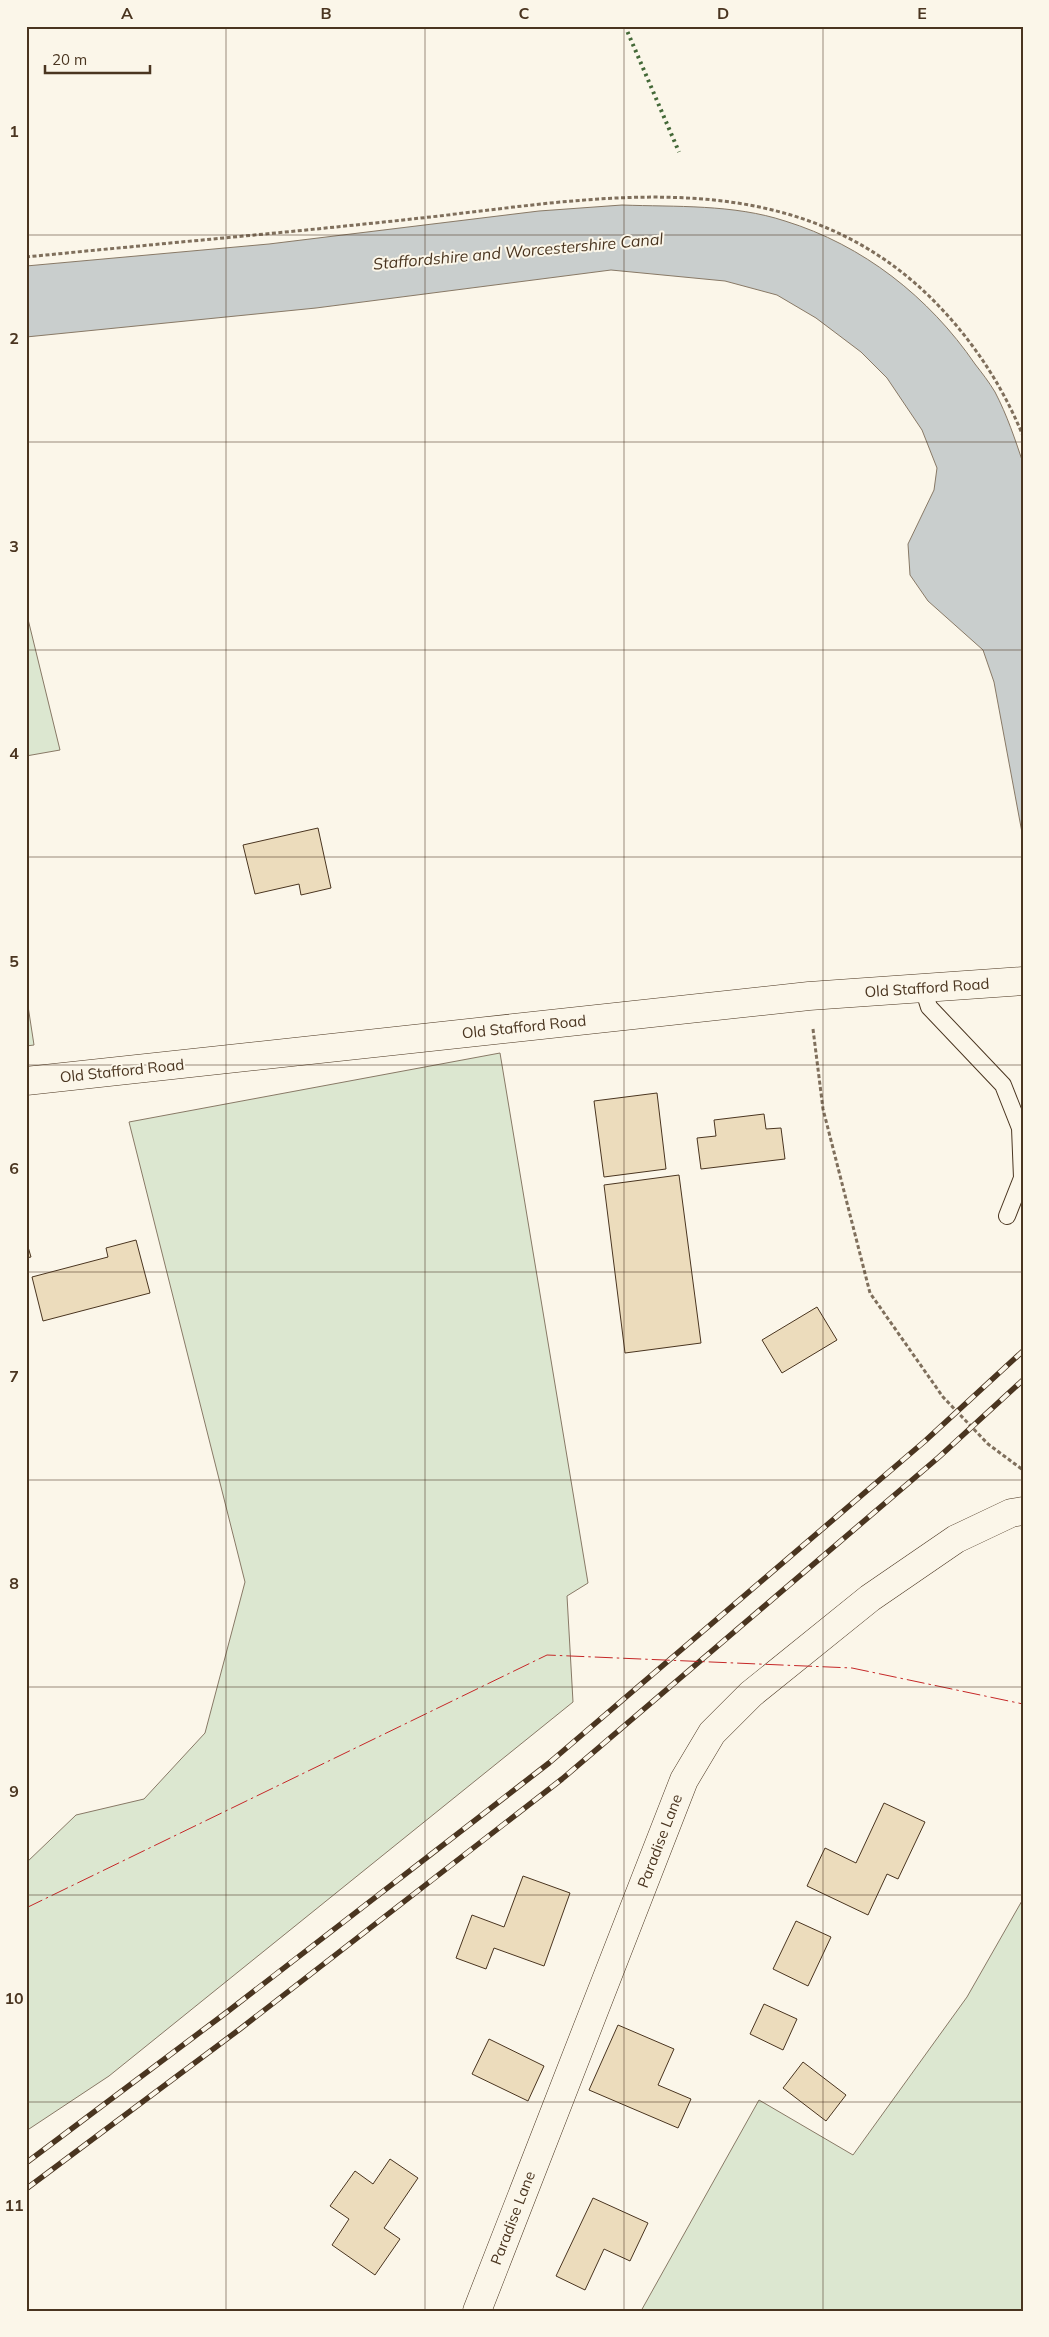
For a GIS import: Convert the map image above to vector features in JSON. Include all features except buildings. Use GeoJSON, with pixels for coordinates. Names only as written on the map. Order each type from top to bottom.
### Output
{"type":"FeatureCollection","features":[{"type":"Feature","properties":{"kind":"street","name":"Old Stafford Road"},"geometry":{"type":"LineString","coordinates":[[26,1081],[809,996],[1023,981]]}},
{"type":"Feature","properties":{"kind":"street","name":"Paradise Lane"},"geometry":{"type":"LineString","coordinates":[[476,2311],[684,1780],[712,1733],[751,1694],[870,1598],[956,1539],[1011,1513],[1023,1511]]}},
{"type":"Feature","properties":{"kind":"lane"},"geometry":{"type":"LineString","coordinates":[[923,988],[929,1007],[1003,1085],[1020,1128],[1022,1178],[1007,1216]]}},
{"type":"Feature","properties":{"kind":"path"},"geometry":{"type":"LineString","coordinates":[[26,257],[614,197],[690,198],[735,201],[804,219],[864,245],[906,275],[952,318],[987,365],[1012,408],[1023,436]]}},
{"type":"Feature","properties":{"kind":"path"},"geometry":{"type":"LineString","coordinates":[[809,996],[823,1109],[870,1293],[943,1397],[988,1444],[1023,1470]]}},
{"type":"Feature","properties":{"kind":"green space"},"geometry":{"type":"Polygon","coordinates":[[[26,611],[60,750],[26,756],[26,611]]]}},
{"type":"Feature","properties":{"kind":"green space"},"geometry":{"type":"Polygon","coordinates":[[[26,993],[34,1045],[26,1046],[26,993]]]}},
{"type":"Feature","properties":{"kind":"green space"},"geometry":{"type":"Polygon","coordinates":[[[500,1053],[588,1583],[567,1596],[573,1702],[109,2076],[26,2131],[26,1863],[76,1815],[144,1799],[205,1733],[245,1582],[129,1122],[500,1053]]]}},
{"type":"Feature","properties":{"kind":"green space"},"geometry":{"type":"Polygon","coordinates":[[[1023,1899],[1023,2311],[641,2311],[759,2100],[853,2155],[967,1997],[1023,1899]]]}},
{"type":"Feature","properties":{"kind":"water","name":"Staffordshire and Worcestershire Canal"},"geometry":{"type":"Polygon","coordinates":[[[622,205],[704,207],[745,212],[785,221],[814,231],[841,244],[892,276],[915,296],[957,340],[993,388],[1007,418],[1023,463],[1023,838],[994,682],[983,650],[928,601],[910,575],[908,544],[934,490],[937,468],[922,430],[887,378],[861,352],[816,318],[777,295],[725,281],[611,270],[316,308],[26,337],[26,266],[269,244],[539,211],[622,205]]]}},
{"type":"Feature","properties":{"kind":"railway"},"geometry":{"type":"LineString","coordinates":[[26,2163],[227,2012],[549,1763],[925,1441],[1023,1351]]}},
{"type":"Feature","properties":{"kind":"railway"},"geometry":{"type":"LineString","coordinates":[[26,2189],[240,2029],[562,1779],[939,1457],[1023,1380]]}},
{"type":"Feature","properties":{"kind":"hedge"},"geometry":{"type":"LineString","coordinates":[[625,26],[679,152]]}},
{"type":"Feature","properties":{"kind":"power"},"geometry":{"type":"LineString","coordinates":[[26,1908],[547,1655],[852,1668],[1023,1704]]}}]}
